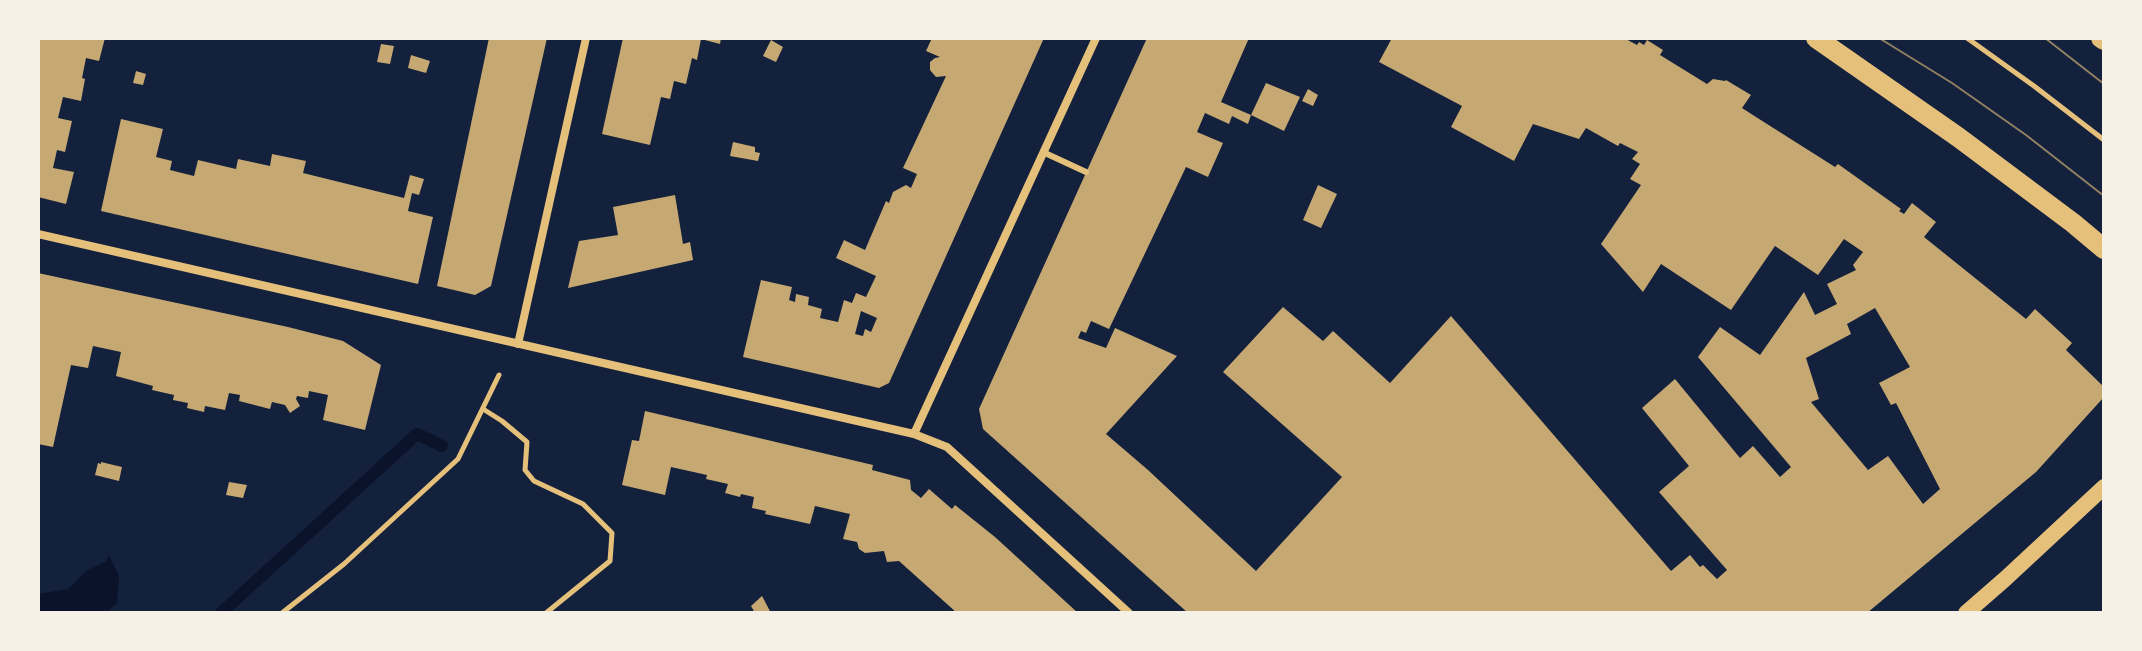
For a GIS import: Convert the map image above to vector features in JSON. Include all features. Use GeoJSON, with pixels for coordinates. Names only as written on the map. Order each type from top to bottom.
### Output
{"type":"FeatureCollection","features":[{"type":"Feature","properties":{"kind":"main road"},"geometry":{"type":"LineString","coordinates":[[1816,38],[1958,137],[2104,249]]}},
{"type":"Feature","properties":{"kind":"main road"},"geometry":{"type":"LineString","coordinates":[[1966,613],[2104,487]]}},
{"type":"Feature","properties":{"kind":"street"},"geometry":{"type":"LineString","coordinates":[[518,344],[586,38]]}},
{"type":"Feature","properties":{"kind":"street"},"geometry":{"type":"LineString","coordinates":[[914,434],[1096,38]]}},
{"type":"Feature","properties":{"kind":"street"},"geometry":{"type":"LineString","coordinates":[[38,234],[914,434],[947,447],[1129,613]]}},
{"type":"Feature","properties":{"kind":"lane"},"geometry":{"type":"LineString","coordinates":[[1045,153],[1086,172]]}},
{"type":"Feature","properties":{"kind":"path"},"geometry":{"type":"LineString","coordinates":[[1967,38],[2104,140]]}},
{"type":"Feature","properties":{"kind":"path"},"geometry":{"type":"LineString","coordinates":[[282,613],[344,564],[458,459],[499,375]]}},
{"type":"Feature","properties":{"kind":"path"},"geometry":{"type":"LineString","coordinates":[[483,409],[527,442],[525,470],[534,481],[583,504],[612,533],[610,561],[546,613]]}},
{"type":"Feature","properties":{"kind":"water"},"geometry":{"type":"Polygon","coordinates":[[[109,555],[119,576],[117,603],[106,613],[38,613],[38,594],[68,589],[86,571],[106,561],[109,555]]]}},
{"type":"Feature","properties":{"kind":"building"},"geometry":{"type":"Polygon","coordinates":[[[38,38],[105,38],[99,61],[86,58],[81,101],[63,97],[58,118],[72,121],[65,152],[57,150],[53,168],[74,172],[66,204],[38,197],[38,38]]]}},
{"type":"Feature","properties":{"kind":"building"},"geometry":{"type":"Polygon","coordinates":[[[489,38],[547,38],[491,286],[475,295],[437,286],[489,38]]]}},
{"type":"Feature","properties":{"kind":"building"},"geometry":{"type":"Polygon","coordinates":[[[623,38],[721,38],[720,44],[701,39],[697,60],[692,58],[686,84],[674,81],[670,99],[661,97],[650,145],[602,134],[623,38]]]}},
{"type":"Feature","properties":{"kind":"building"},"geometry":{"type":"Polygon","coordinates":[[[932,38],[1044,38],[889,383],[879,388],[743,357],[761,280],[792,287],[789,300],[795,302],[796,294],[809,297],[808,305],[822,309],[820,318],[838,322],[844,300],[852,303],[856,293],[866,297],[876,276],[836,258],[844,240],[865,250],[886,201],[889,203],[893,192],[906,185],[911,188],[917,174],[903,168],[946,76],[936,77],[930,70],[930,62],[940,57],[926,51],[932,38]],[[861,311],[855,334],[863,336],[865,329],[871,332],[877,318],[861,311]]]}},
{"type":"Feature","properties":{"kind":"building"},"geometry":{"type":"Polygon","coordinates":[[[1147,38],[1249,38],[1221,102],[1251,115],[1248,124],[1232,116],[1229,124],[1205,113],[1197,132],[1223,143],[1208,177],[1186,167],[1109,329],[1091,321],[1086,333],[1081,331],[1078,338],[1106,348],[1115,328],[1177,356],[1106,434],[1256,571],[1342,477],[1223,372],[1283,307],[1323,341],[1333,331],[1390,383],[1451,316],[1671,571],[1690,555],[1717,579],[1727,570],[1659,492],[1689,466],[1642,408],[1675,379],[1740,458],[1753,446],[1780,477],[1791,467],[1698,357],[1720,327],[1760,355],[1804,292],[1815,315],[1837,304],[1827,284],[1856,270],[1853,265],[1863,252],[1844,239],[1818,275],[1775,246],[1731,310],[1661,264],[1643,292],[1601,244],[1641,185],[1630,179],[1640,164],[1632,159],[1638,152],[1620,143],[1618,146],[1586,128],[1579,139],[1533,124],[1514,161],[1451,127],[1462,106],[1379,62],[1392,38],[1624,38],[1637,45],[1639,42],[1644,45],[1647,40],[1663,50],[1660,55],[1707,84],[1713,79],[1726,80],[1751,95],[1742,108],[1835,167],[1838,164],[1901,209],[1899,211],[1904,214],[1912,203],[1936,222],[1924,237],[2026,319],[2035,309],[2072,343],[2066,350],[2104,387],[2104,397],[2036,472],[1867,613],[1188,613],[983,429],[979,409],[1147,38]],[[1875,308],[1847,324],[1851,334],[1806,358],[1819,399],[1811,402],[1868,470],[1888,456],[1923,504],[1940,489],[1896,403],[1891,405],[1879,383],[1910,367],[1875,308]]]}},
{"type":"Feature","properties":{"kind":"building"},"geometry":{"type":"Polygon","coordinates":[[[771,40],[783,47],[776,62],[763,56],[771,40]]]}},
{"type":"Feature","properties":{"kind":"building"},"geometry":{"type":"Polygon","coordinates":[[[381,44],[394,46],[390,64],[377,62],[381,44]]]}},
{"type":"Feature","properties":{"kind":"building"},"geometry":{"type":"Polygon","coordinates":[[[411,55],[430,61],[426,73],[408,68],[411,55]]]}},
{"type":"Feature","properties":{"kind":"building"},"geometry":{"type":"Polygon","coordinates":[[[136,71],[146,74],[143,85],[133,83],[136,71]]]}},
{"type":"Feature","properties":{"kind":"building"},"geometry":{"type":"Polygon","coordinates":[[[1266,83],[1300,97],[1284,131],[1251,115],[1266,83]]]}},
{"type":"Feature","properties":{"kind":"building"},"geometry":{"type":"Polygon","coordinates":[[[1308,89],[1318,95],[1313,106],[1302,101],[1308,89]]]}},
{"type":"Feature","properties":{"kind":"building"},"geometry":{"type":"Polygon","coordinates":[[[121,119],[163,129],[156,157],[172,161],[170,170],[194,176],[198,160],[236,169],[238,159],[270,166],[272,154],[306,161],[303,173],[404,198],[410,175],[424,179],[419,195],[412,193],[408,211],[433,217],[418,284],[101,211],[121,119]]]}},
{"type":"Feature","properties":{"kind":"building"},"geometry":{"type":"Polygon","coordinates":[[[733,142],[755,147],[755,152],[760,153],[758,161],[730,156],[733,142]]]}},
{"type":"Feature","properties":{"kind":"building"},"geometry":{"type":"Polygon","coordinates":[[[1318,185],[1337,194],[1321,228],[1303,220],[1318,185]]]}},
{"type":"Feature","properties":{"kind":"building"},"geometry":{"type":"Polygon","coordinates":[[[675,195],[683,244],[690,242],[693,260],[568,288],[579,241],[618,235],[613,207],[675,195]]]}},
{"type":"Feature","properties":{"kind":"building"},"geometry":{"type":"Polygon","coordinates":[[[38,273],[343,341],[381,365],[365,430],[323,420],[328,395],[309,391],[308,398],[297,396],[300,406],[290,413],[285,405],[272,402],[270,409],[239,401],[240,395],[229,393],[225,410],[205,406],[204,412],[187,408],[188,403],[173,400],[174,395],[116,376],[121,352],[93,346],[88,368],[71,365],[53,447],[38,444],[38,273]]]}},
{"type":"Feature","properties":{"kind":"building"},"geometry":{"type":"Polygon","coordinates":[[[645,411],[873,465],[872,470],[910,480],[911,490],[921,498],[929,489],[952,509],[955,505],[1078,613],[957,613],[899,561],[887,562],[884,551],[865,553],[859,549],[857,542],[843,539],[850,514],[815,506],[810,524],[765,514],[766,511],[752,508],[754,497],[725,493],[728,484],[706,479],[707,475],[671,467],[665,495],[622,485],[632,440],[639,441],[645,411]]]}},
{"type":"Feature","properties":{"kind":"building"},"geometry":{"type":"Polygon","coordinates":[[[101,462],[122,467],[119,481],[95,475],[101,462]]]}},
{"type":"Feature","properties":{"kind":"building"},"geometry":{"type":"Polygon","coordinates":[[[229,482],[247,485],[243,498],[226,495],[229,482]]]}},
{"type":"Feature","properties":{"kind":"building"},"geometry":{"type":"Polygon","coordinates":[[[762,596],[771,613],[755,613],[751,606],[762,596]]]}},
{"type":"Feature","properties":{"kind":"waterway"},"geometry":{"type":"LineString","coordinates":[[221,613],[417,434],[442,446]]}},
{"type":"Feature","properties":{"kind":"tram line"},"geometry":{"type":"LineString","coordinates":[[1879,38],[1952,83],[2026,135],[2104,196]]}},
{"type":"Feature","properties":{"kind":"tram line"},"geometry":{"type":"LineString","coordinates":[[2045,38],[2104,84]]}}]}
